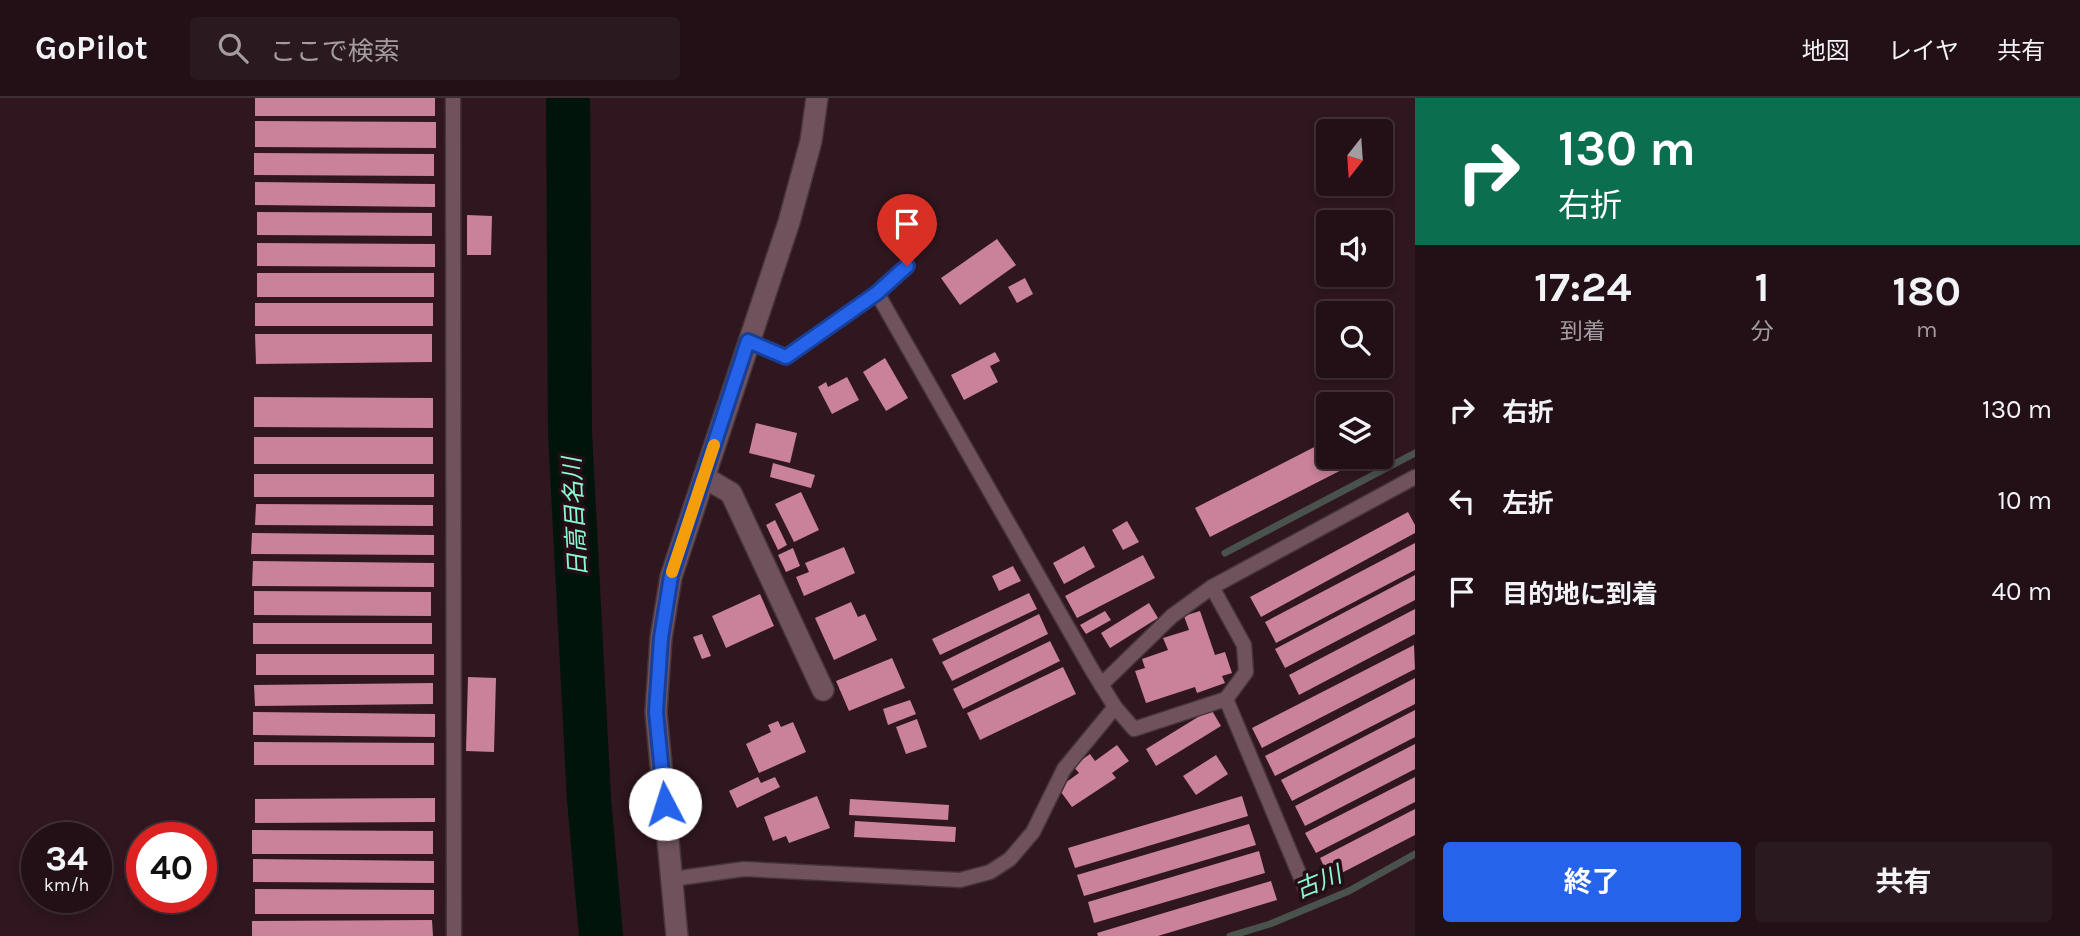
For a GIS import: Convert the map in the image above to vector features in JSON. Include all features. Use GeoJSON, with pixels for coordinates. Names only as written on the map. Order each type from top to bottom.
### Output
{"type":"FeatureCollection","features":[{"type":"Feature","properties":{"kind":"street"},"geometry":{"type":"LineString","coordinates":[[677,936],[656,712],[661,638],[671,576],[789,222],[811,141],[817,98]]}},
{"type":"Feature","properties":{"kind":"street"},"geometry":{"type":"LineString","coordinates":[[704,477],[731,493],[822,690]]}},
{"type":"Feature","properties":{"kind":"lane"},"geometry":{"type":"LineString","coordinates":[[453,98],[454,936]]}},
{"type":"Feature","properties":{"kind":"lane"},"geometry":{"type":"LineString","coordinates":[[748,341],[786,357],[877,293],[907,266]]}},
{"type":"Feature","properties":{"kind":"lane"},"geometry":{"type":"LineString","coordinates":[[877,293],[1101,685],[1134,729],[1226,699],[1246,672],[1244,645],[1213,587]]}},
{"type":"Feature","properties":{"kind":"lane"},"geometry":{"type":"LineString","coordinates":[[1101,685],[1172,616],[1213,587],[1415,477]]}},
{"type":"Feature","properties":{"kind":"lane"},"geometry":{"type":"LineString","coordinates":[[1226,699],[1306,890]]}},
{"type":"Feature","properties":{"kind":"lane"},"geometry":{"type":"LineString","coordinates":[[672,879],[744,870],[960,880],[990,872],[1010,859],[1033,832],[1063,769],[1115,707]]}},
{"type":"Feature","properties":{"kind":"building"},"geometry":{"type":"Polygon","coordinates":[[[255,98],[435,98],[435,116],[255,116],[255,98]]]}},
{"type":"Feature","properties":{"kind":"building"},"geometry":{"type":"Polygon","coordinates":[[[255,121],[436,122],[436,148],[255,147],[255,121]]]}},
{"type":"Feature","properties":{"kind":"building"},"geometry":{"type":"Polygon","coordinates":[[[254,153],[434,154],[434,176],[254,175],[254,153]]]}},
{"type":"Feature","properties":{"kind":"building"},"geometry":{"type":"Polygon","coordinates":[[[255,182],[435,184],[435,207],[255,205],[255,182]]]}},
{"type":"Feature","properties":{"kind":"building"},"geometry":{"type":"Polygon","coordinates":[[[257,212],[432,213],[432,236],[257,235],[257,212]]]}},
{"type":"Feature","properties":{"kind":"building"},"geometry":{"type":"Polygon","coordinates":[[[467,215],[492,216],[491,255],[467,255],[467,215]]]}},
{"type":"Feature","properties":{"kind":"building"},"geometry":{"type":"Polygon","coordinates":[[[997,239],[1016,265],[960,305],[941,278],[997,239]]]}},
{"type":"Feature","properties":{"kind":"building"},"geometry":{"type":"Polygon","coordinates":[[[257,243],[435,244],[435,267],[257,266],[257,243]]]}},
{"type":"Feature","properties":{"kind":"building"},"geometry":{"type":"Polygon","coordinates":[[[257,273],[434,273],[434,297],[257,297],[257,273]]]}},
{"type":"Feature","properties":{"kind":"building"},"geometry":{"type":"Polygon","coordinates":[[[1025,278],[1033,294],[1017,303],[1008,287],[1025,278]]]}},
{"type":"Feature","properties":{"kind":"building"},"geometry":{"type":"Polygon","coordinates":[[[255,303],[433,303],[433,326],[255,326],[255,303]]]}},
{"type":"Feature","properties":{"kind":"building"},"geometry":{"type":"Polygon","coordinates":[[[255,334],[432,334],[432,362],[256,364],[255,334]]]}},
{"type":"Feature","properties":{"kind":"building"},"geometry":{"type":"Polygon","coordinates":[[[995,352],[1000,361],[990,366],[998,382],[964,400],[951,375],[995,352]]]}},
{"type":"Feature","properties":{"kind":"building"},"geometry":{"type":"Polygon","coordinates":[[[885,358],[908,398],[886,411],[863,372],[885,358]]]}},
{"type":"Feature","properties":{"kind":"building"},"geometry":{"type":"Polygon","coordinates":[[[847,377],[859,400],[832,414],[818,387],[826,382],[828,387],[847,377]]]}},
{"type":"Feature","properties":{"kind":"building"},"geometry":{"type":"Polygon","coordinates":[[[254,397],[433,398],[433,428],[254,427],[254,397]]]}},
{"type":"Feature","properties":{"kind":"building"},"geometry":{"type":"Polygon","coordinates":[[[756,423],[797,433],[790,463],[749,453],[756,423]]]}},
{"type":"Feature","properties":{"kind":"building"},"geometry":{"type":"Polygon","coordinates":[[[254,437],[433,437],[433,464],[254,464],[254,437]]]}},
{"type":"Feature","properties":{"kind":"building"},"geometry":{"type":"Polygon","coordinates":[[[1316,446],[1316,469],[1343,469],[1210,537],[1195,508],[1316,446]]]}},
{"type":"Feature","properties":{"kind":"building"},"geometry":{"type":"Polygon","coordinates":[[[773,463],[815,475],[811,488],[770,477],[773,463]]]}},
{"type":"Feature","properties":{"kind":"building"},"geometry":{"type":"Polygon","coordinates":[[[254,474],[434,474],[434,497],[254,497],[254,474]]]}},
{"type":"Feature","properties":{"kind":"building"},"geometry":{"type":"Polygon","coordinates":[[[801,492],[819,530],[794,542],[775,504],[801,492]]]}},
{"type":"Feature","properties":{"kind":"building"},"geometry":{"type":"Polygon","coordinates":[[[256,504],[433,505],[433,526],[255,525],[256,504]]]}},
{"type":"Feature","properties":{"kind":"building"},"geometry":{"type":"Polygon","coordinates":[[[1408,512],[1415,525],[1415,533],[1261,617],[1250,597],[1408,512]]]}},
{"type":"Feature","properties":{"kind":"building"},"geometry":{"type":"Polygon","coordinates":[[[775,520],[787,545],[778,550],[766,525],[775,520]]]}},
{"type":"Feature","properties":{"kind":"building"},"geometry":{"type":"Polygon","coordinates":[[[1127,521],[1139,542],[1123,550],[1112,530],[1127,521]]]}},
{"type":"Feature","properties":{"kind":"building"},"geometry":{"type":"Polygon","coordinates":[[[252,533],[434,535],[434,555],[251,554],[252,533]]]}},
{"type":"Feature","properties":{"kind":"building"},"geometry":{"type":"Polygon","coordinates":[[[1415,543],[1415,570],[1276,643],[1265,622],[1415,543]]]}},
{"type":"Feature","properties":{"kind":"building"},"geometry":{"type":"Polygon","coordinates":[[[1084,546],[1095,567],[1064,584],[1053,563],[1084,546]]]}},
{"type":"Feature","properties":{"kind":"building"},"geometry":{"type":"Polygon","coordinates":[[[844,547],[855,573],[804,596],[796,577],[809,572],[805,563],[844,547]]]}},
{"type":"Feature","properties":{"kind":"building"},"geometry":{"type":"Polygon","coordinates":[[[793,548],[800,566],[786,572],[778,555],[793,548]]]}},
{"type":"Feature","properties":{"kind":"building"},"geometry":{"type":"Polygon","coordinates":[[[1143,555],[1155,578],[1077,618],[1065,596],[1143,555]]]}},
{"type":"Feature","properties":{"kind":"building"},"geometry":{"type":"Polygon","coordinates":[[[253,561],[434,563],[434,587],[252,586],[253,561]]]}},
{"type":"Feature","properties":{"kind":"building"},"geometry":{"type":"Polygon","coordinates":[[[1013,566],[1021,581],[999,591],[992,576],[1013,566]]]}},
{"type":"Feature","properties":{"kind":"building"},"geometry":{"type":"Polygon","coordinates":[[[1415,575],[1415,600],[1285,668],[1275,649],[1415,575]]]}},
{"type":"Feature","properties":{"kind":"building"},"geometry":{"type":"Polygon","coordinates":[[[254,591],[431,592],[431,616],[254,615],[254,591]]]}},
{"type":"Feature","properties":{"kind":"building"},"geometry":{"type":"Polygon","coordinates":[[[1029,593],[1037,609],[940,655],[932,639],[1029,593]]]}},
{"type":"Feature","properties":{"kind":"building"},"geometry":{"type":"Polygon","coordinates":[[[760,594],[774,626],[726,648],[712,616],[760,594]]]}},
{"type":"Feature","properties":{"kind":"building"},"geometry":{"type":"Polygon","coordinates":[[[851,602],[858,617],[865,614],[877,640],[834,660],[815,618],[851,602]]]}},
{"type":"Feature","properties":{"kind":"building"},"geometry":{"type":"Polygon","coordinates":[[[1149,603],[1158,618],[1110,648],[1101,633],[1149,603]]]}},
{"type":"Feature","properties":{"kind":"building"},"geometry":{"type":"Polygon","coordinates":[[[1415,609],[1415,634],[1299,695],[1289,675],[1415,609]]]}},
{"type":"Feature","properties":{"kind":"building"},"geometry":{"type":"Polygon","coordinates":[[[1105,611],[1111,620],[1086,634],[1080,625],[1105,611]]]}},
{"type":"Feature","properties":{"kind":"building"},"geometry":{"type":"Polygon","coordinates":[[[1200,611],[1215,655],[1225,652],[1232,673],[1222,676],[1225,683],[1197,693],[1195,687],[1146,703],[1135,671],[1145,668],[1142,659],[1168,650],[1163,638],[1189,630],[1184,616],[1200,611]]]}},
{"type":"Feature","properties":{"kind":"building"},"geometry":{"type":"Polygon","coordinates":[[[1039,614],[1048,634],[952,681],[942,662],[1039,614]]]}},
{"type":"Feature","properties":{"kind":"building"},"geometry":{"type":"Polygon","coordinates":[[[253,623],[432,623],[432,644],[253,644],[253,623]]]}},
{"type":"Feature","properties":{"kind":"building"},"geometry":{"type":"Polygon","coordinates":[[[702,634],[711,656],[702,659],[693,637],[702,634]]]}},
{"type":"Feature","properties":{"kind":"building"},"geometry":{"type":"Polygon","coordinates":[[[1050,641],[1060,661],[963,709],[953,689],[1050,641]]]}},
{"type":"Feature","properties":{"kind":"building"},"geometry":{"type":"Polygon","coordinates":[[[1414,645],[1415,669],[1262,748],[1252,728],[1414,645]]]}},
{"type":"Feature","properties":{"kind":"building"},"geometry":{"type":"Polygon","coordinates":[[[256,654],[434,654],[434,675],[256,675],[256,654]]]}},
{"type":"Feature","properties":{"kind":"building"},"geometry":{"type":"Polygon","coordinates":[[[892,658],[905,688],[849,711],[836,681],[892,658]]]}},
{"type":"Feature","properties":{"kind":"building"},"geometry":{"type":"Polygon","coordinates":[[[1063,667],[1076,694],[980,740],[967,713],[1063,667]]]}},
{"type":"Feature","properties":{"kind":"building"},"geometry":{"type":"Polygon","coordinates":[[[468,677],[496,678],[494,752],[466,751],[468,677]]]}},
{"type":"Feature","properties":{"kind":"building"},"geometry":{"type":"Polygon","coordinates":[[[1415,678],[1415,704],[1275,776],[1265,756],[1415,678]]]}},
{"type":"Feature","properties":{"kind":"building"},"geometry":{"type":"Polygon","coordinates":[[[433,683],[433,704],[255,706],[254,685],[433,683]]]}},
{"type":"Feature","properties":{"kind":"building"},"geometry":{"type":"Polygon","coordinates":[[[910,700],[916,714],[888,725],[883,709],[910,700]]]}},
{"type":"Feature","properties":{"kind":"building"},"geometry":{"type":"Polygon","coordinates":[[[1211,709],[1221,726],[1156,766],[1146,749],[1211,709]]]}},
{"type":"Feature","properties":{"kind":"building"},"geometry":{"type":"Polygon","coordinates":[[[1415,710],[1415,737],[1292,801],[1281,780],[1415,710]]]}},
{"type":"Feature","properties":{"kind":"building"},"geometry":{"type":"Polygon","coordinates":[[[253,712],[435,714],[435,737],[253,735],[253,712]]]}},
{"type":"Feature","properties":{"kind":"building"},"geometry":{"type":"Polygon","coordinates":[[[917,719],[927,747],[906,754],[896,727],[917,719]]]}},
{"type":"Feature","properties":{"kind":"building"},"geometry":{"type":"Polygon","coordinates":[[[778,721],[781,727],[793,722],[806,752],[759,773],[746,744],[771,732],[768,725],[778,721]]]}},
{"type":"Feature","properties":{"kind":"building"},"geometry":{"type":"Polygon","coordinates":[[[254,742],[434,743],[434,765],[254,765],[254,742]]]}},
{"type":"Feature","properties":{"kind":"building"},"geometry":{"type":"Polygon","coordinates":[[[1415,744],[1415,769],[1305,826],[1295,806],[1415,744]]]}},
{"type":"Feature","properties":{"kind":"building"},"geometry":{"type":"Polygon","coordinates":[[[1117,745],[1129,761],[1112,773],[1116,778],[1072,807],[1058,788],[1079,773],[1073,766],[1090,754],[1095,761],[1117,745]]]}},
{"type":"Feature","properties":{"kind":"building"},"geometry":{"type":"Polygon","coordinates":[[[1216,755],[1228,774],[1196,795],[1183,776],[1216,755]]]}},
{"type":"Feature","properties":{"kind":"building"},"geometry":{"type":"Polygon","coordinates":[[[758,777],[761,783],[775,777],[780,787],[737,808],[729,791],[758,777]]]}},
{"type":"Feature","properties":{"kind":"building"},"geometry":{"type":"Polygon","coordinates":[[[1415,777],[1415,802],[1316,853],[1305,833],[1415,777]]]}},
{"type":"Feature","properties":{"kind":"building"},"geometry":{"type":"Polygon","coordinates":[[[817,796],[830,828],[789,843],[786,836],[773,841],[764,817],[817,796]]]}},
{"type":"Feature","properties":{"kind":"building"},"geometry":{"type":"Polygon","coordinates":[[[1242,796],[1248,816],[1075,868],[1068,848],[1242,796]]]}},
{"type":"Feature","properties":{"kind":"building"},"geometry":{"type":"Polygon","coordinates":[[[435,798],[435,822],[255,823],[255,799],[435,798]]]}},
{"type":"Feature","properties":{"kind":"building"},"geometry":{"type":"Polygon","coordinates":[[[850,799],[949,805],[948,820],[849,815],[850,799]]]}},
{"type":"Feature","properties":{"kind":"building"},"geometry":{"type":"Polygon","coordinates":[[[1415,809],[1415,835],[1330,879],[1320,858],[1415,809]]]}},
{"type":"Feature","properties":{"kind":"building"},"geometry":{"type":"Polygon","coordinates":[[[855,821],[956,827],[955,842],[854,837],[855,821]]]}},
{"type":"Feature","properties":{"kind":"building"},"geometry":{"type":"Polygon","coordinates":[[[1249,824],[1256,845],[1084,896],[1077,875],[1249,824]]]}},
{"type":"Feature","properties":{"kind":"building"},"geometry":{"type":"Polygon","coordinates":[[[252,830],[433,831],[433,854],[252,854],[252,830]]]}},
{"type":"Feature","properties":{"kind":"building"},"geometry":{"type":"Polygon","coordinates":[[[1259,851],[1265,873],[1094,923],[1088,902],[1259,851]]]}},
{"type":"Feature","properties":{"kind":"building"},"geometry":{"type":"Polygon","coordinates":[[[253,859],[434,861],[434,883],[253,882],[253,859]]]}},
{"type":"Feature","properties":{"kind":"building"},"geometry":{"type":"Polygon","coordinates":[[[1271,881],[1277,900],[1158,936],[1098,936],[1097,933],[1271,881]]]}},
{"type":"Feature","properties":{"kind":"building"},"geometry":{"type":"Polygon","coordinates":[[[255,889],[434,890],[434,914],[255,914],[255,889]]]}},
{"type":"Feature","properties":{"kind":"building"},"geometry":{"type":"Polygon","coordinates":[[[432,920],[433,936],[252,936],[252,921],[432,920]]]}},
{"type":"Feature","properties":{"kind":"waterway","name":"日高目名川"},"geometry":{"type":"LineString","coordinates":[[568,98],[570,433],[589,799],[601,936]]}},
{"type":"Feature","properties":{"kind":"waterway"},"geometry":{"type":"LineString","coordinates":[[1225,553],[1415,453]]}},
{"type":"Feature","properties":{"kind":"waterway","name":"古川"},"geometry":{"type":"LineString","coordinates":[[1230,936],[1270,924],[1349,891],[1415,854]]}},
{"type":"Feature","properties":{"kind":"slow traffic"},"geometry":{"type":"LineString","coordinates":[[672,572],[714,445]]}},
{"type":"Feature","properties":{"kind":"route"},"geometry":{"type":"LineString","coordinates":[[665,804],[656,712],[661,638],[671,576],[748,341],[786,357],[877,293],[907,266]]}}]}
